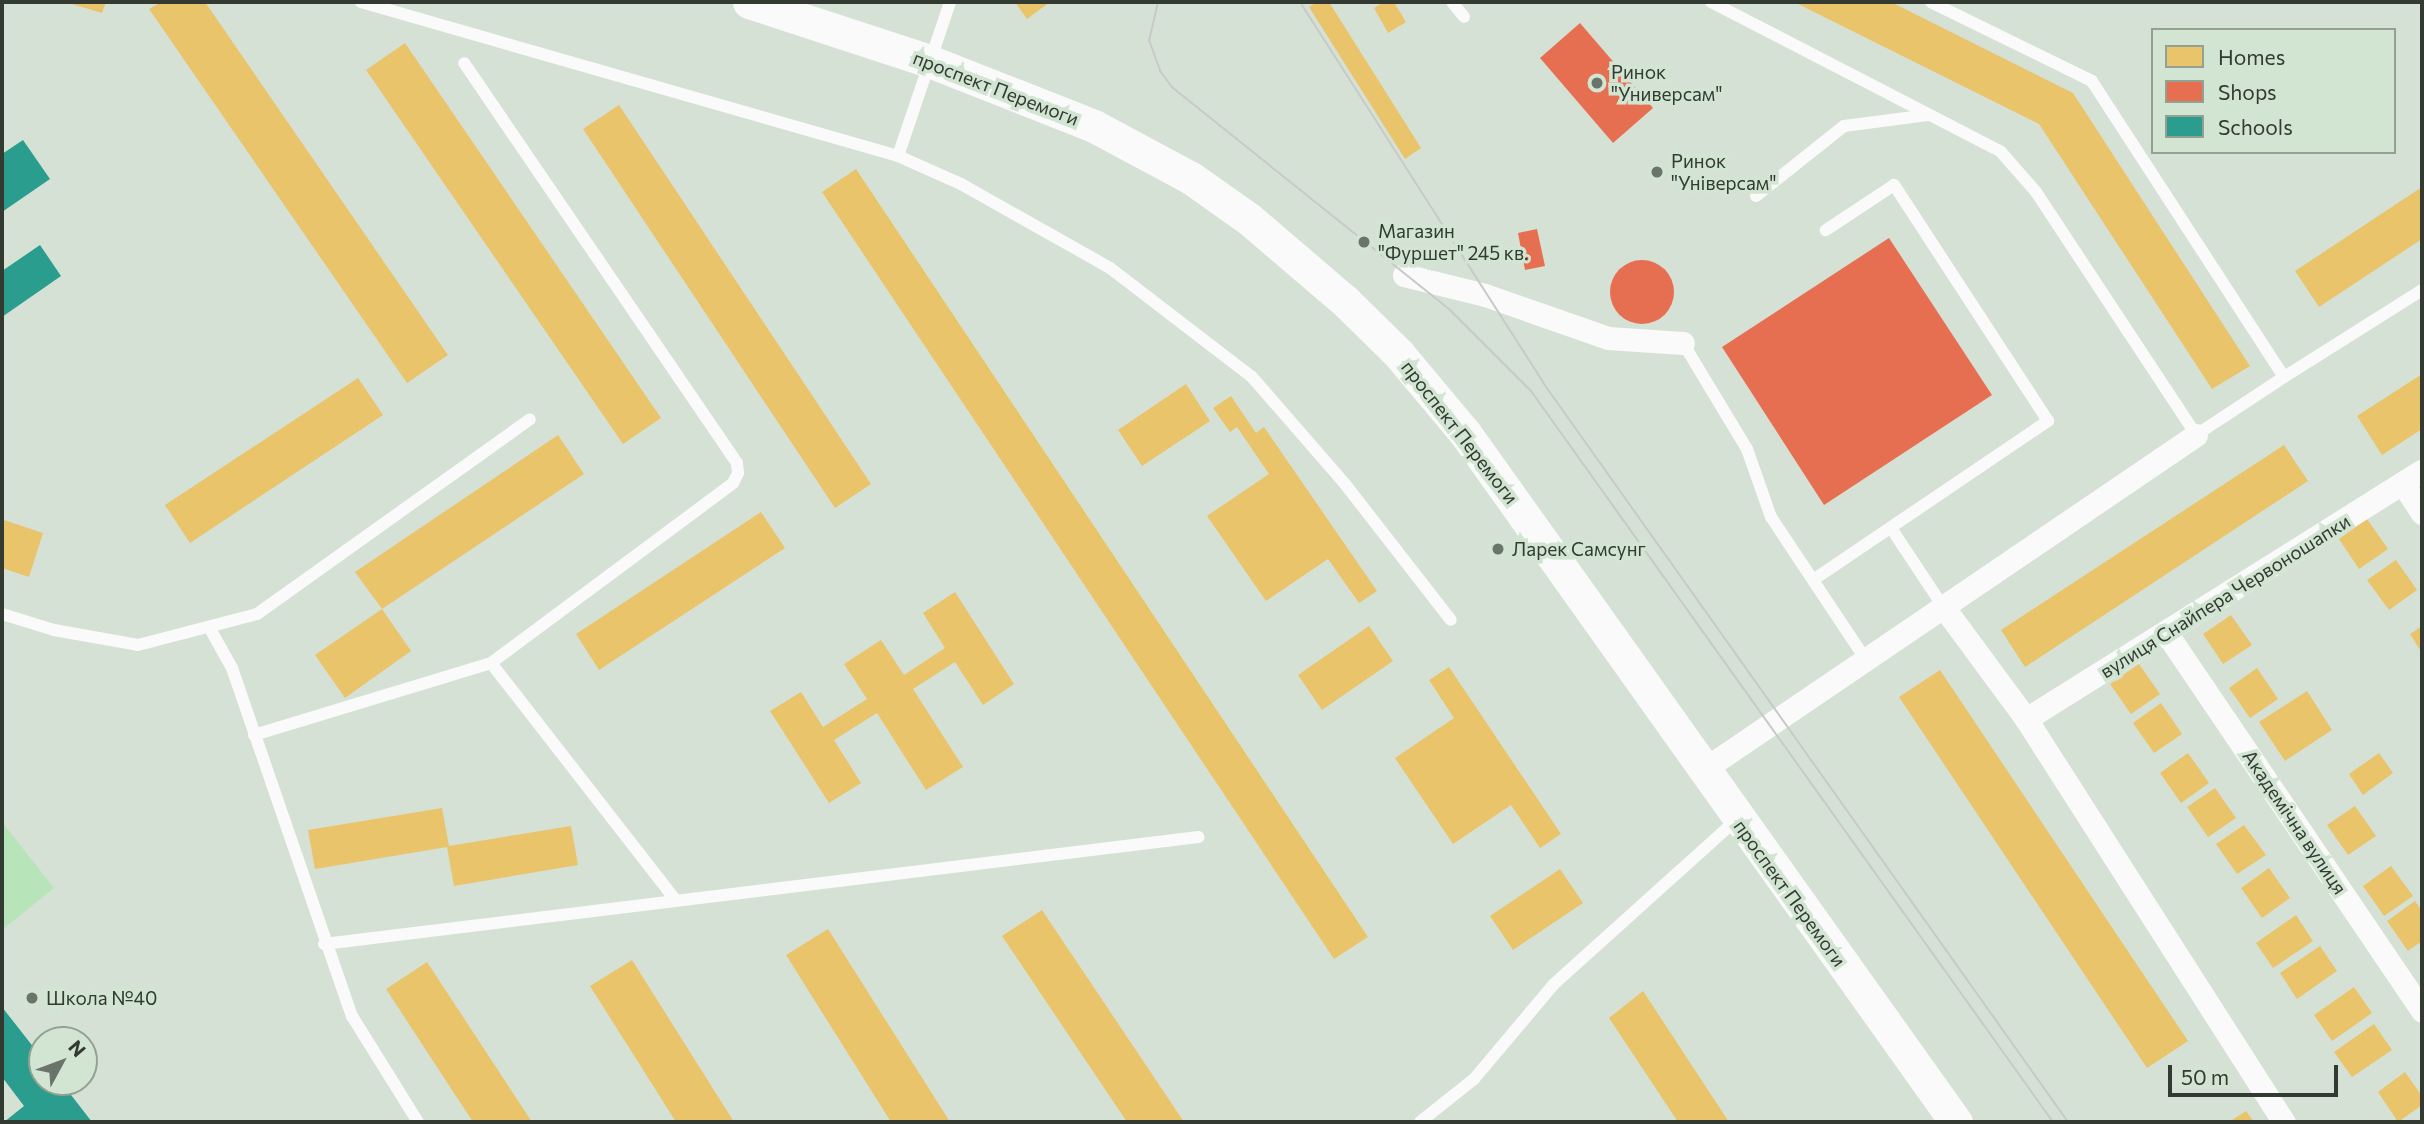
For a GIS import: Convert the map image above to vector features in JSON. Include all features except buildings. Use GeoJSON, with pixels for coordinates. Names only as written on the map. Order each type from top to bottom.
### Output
{"type":"FeatureCollection","features":[{"type":"Feature","properties":{"kind":"main road","name":"проспект Перемоги"},"geometry":{"type":"LineString","coordinates":[[749,2],[929,61],[1094,126],[1181,172],[1250,219],[1344,300],[1398,353],[1465,433],[1737,820],[1956,1122]]}},
{"type":"Feature","properties":{"kind":"street"},"geometry":{"type":"LineString","coordinates":[[1404,275],[1485,295],[1608,338],[1683,344]]}},
{"type":"Feature","properties":{"kind":"street"},"geometry":{"type":"LineString","coordinates":[[1703,770],[1864,657],[2196,435]]}},
{"type":"Feature","properties":{"kind":"street","name":"вулиця Снайпера Червоношапки"},"geometry":{"type":"LineString","coordinates":[[2026,719],[2167,634],[2422,471]]}},
{"type":"Feature","properties":{"kind":"street"},"geometry":{"type":"LineString","coordinates":[[2403,484],[2422,513]]}},
{"type":"Feature","properties":{"kind":"street"},"geometry":{"type":"LineString","coordinates":[[1942,606],[2026,719],[2284,1122]]}},
{"type":"Feature","properties":{"kind":"street","name":"Академічна вулиця"},"geometry":{"type":"LineString","coordinates":[[2167,634],[2422,1011]]}},
{"type":"Feature","properties":{"kind":"lane"},"geometry":{"type":"LineString","coordinates":[[361,2],[898,156],[961,184],[1110,268],[1229,357],[1320,454],[1451,620]]}},
{"type":"Feature","properties":{"kind":"lane"},"geometry":{"type":"LineString","coordinates":[[898,156],[950,2]]}},
{"type":"Feature","properties":{"kind":"lane"},"geometry":{"type":"LineString","coordinates":[[1451,2],[1464,17]]}},
{"type":"Feature","properties":{"kind":"lane"},"geometry":{"type":"LineString","coordinates":[[1711,2],[1728,5],[2001,152],[2019,169],[2196,435],[2422,289]]}},
{"type":"Feature","properties":{"kind":"lane"},"geometry":{"type":"LineString","coordinates":[[1931,2],[2092,81],[2284,377]]}},
{"type":"Feature","properties":{"kind":"lane"},"geometry":{"type":"LineString","coordinates":[[254,736],[491,663],[733,483],[738,473],[737,463],[464,63]]}},
{"type":"Feature","properties":{"kind":"lane"},"geometry":{"type":"LineString","coordinates":[[1756,196],[1844,126],[1929,114]]}},
{"type":"Feature","properties":{"kind":"lane"},"geometry":{"type":"LineString","coordinates":[[1813,580],[2048,421],[1894,185],[1826,230]]}},
{"type":"Feature","properties":{"kind":"lane"},"geometry":{"type":"LineString","coordinates":[[1683,344],[1747,449],[1771,517],[1864,657]]}},
{"type":"Feature","properties":{"kind":"lane"},"geometry":{"type":"LineString","coordinates":[[2,614],[54,630],[138,645],[257,614],[530,419]]}},
{"type":"Feature","properties":{"kind":"lane"},"geometry":{"type":"LineString","coordinates":[[1891,528],[1942,606]]}},
{"type":"Feature","properties":{"kind":"lane"},"geometry":{"type":"LineString","coordinates":[[209,627],[232,668],[324,944],[352,1016],[418,1122]]}},
{"type":"Feature","properties":{"kind":"lane"},"geometry":{"type":"LineString","coordinates":[[491,663],[676,901]]}},
{"type":"Feature","properties":{"kind":"lane"},"geometry":{"type":"LineString","coordinates":[[1420,1122],[1474,1079],[1555,984],[1737,820]]}},
{"type":"Feature","properties":{"kind":"lane"},"geometry":{"type":"LineString","coordinates":[[324,944],[1198,837]]}},
{"type":"Feature","properties":{"kind":"green space"},"geometry":{"type":"Polygon","coordinates":[[[2,822],[54,888],[2,930],[2,822]]]}},
{"type":"Feature","properties":{"kind":"tram line"},"geometry":{"type":"LineString","coordinates":[[1158,2],[1149,40],[1160,71],[1173,88],[1451,311],[1531,391],[2053,1122]]}},
{"type":"Feature","properties":{"kind":"tram line"},"geometry":{"type":"LineString","coordinates":[[1300,2],[1544,384],[2068,1122]]}},
{"type":"Feature","properties":{"kind":"place","name":"Ринок \"Универсам\""},"geometry":{"type":"Point","coordinates":[1597,83]}},
{"type":"Feature","properties":{"kind":"place","name":"Ринок \"Універсам\""},"geometry":{"type":"Point","coordinates":[1657,172]}},
{"type":"Feature","properties":{"kind":"place","name":"Магазин \"Фуршет\" 245 кв."},"geometry":{"type":"Point","coordinates":[1364,242]}},
{"type":"Feature","properties":{"kind":"place","name":"Ларек Самсунг"},"geometry":{"type":"Point","coordinates":[1498,549]}},
{"type":"Feature","properties":{"kind":"place","name":"Школа №40"},"geometry":{"type":"Point","coordinates":[32,998]}}]}
